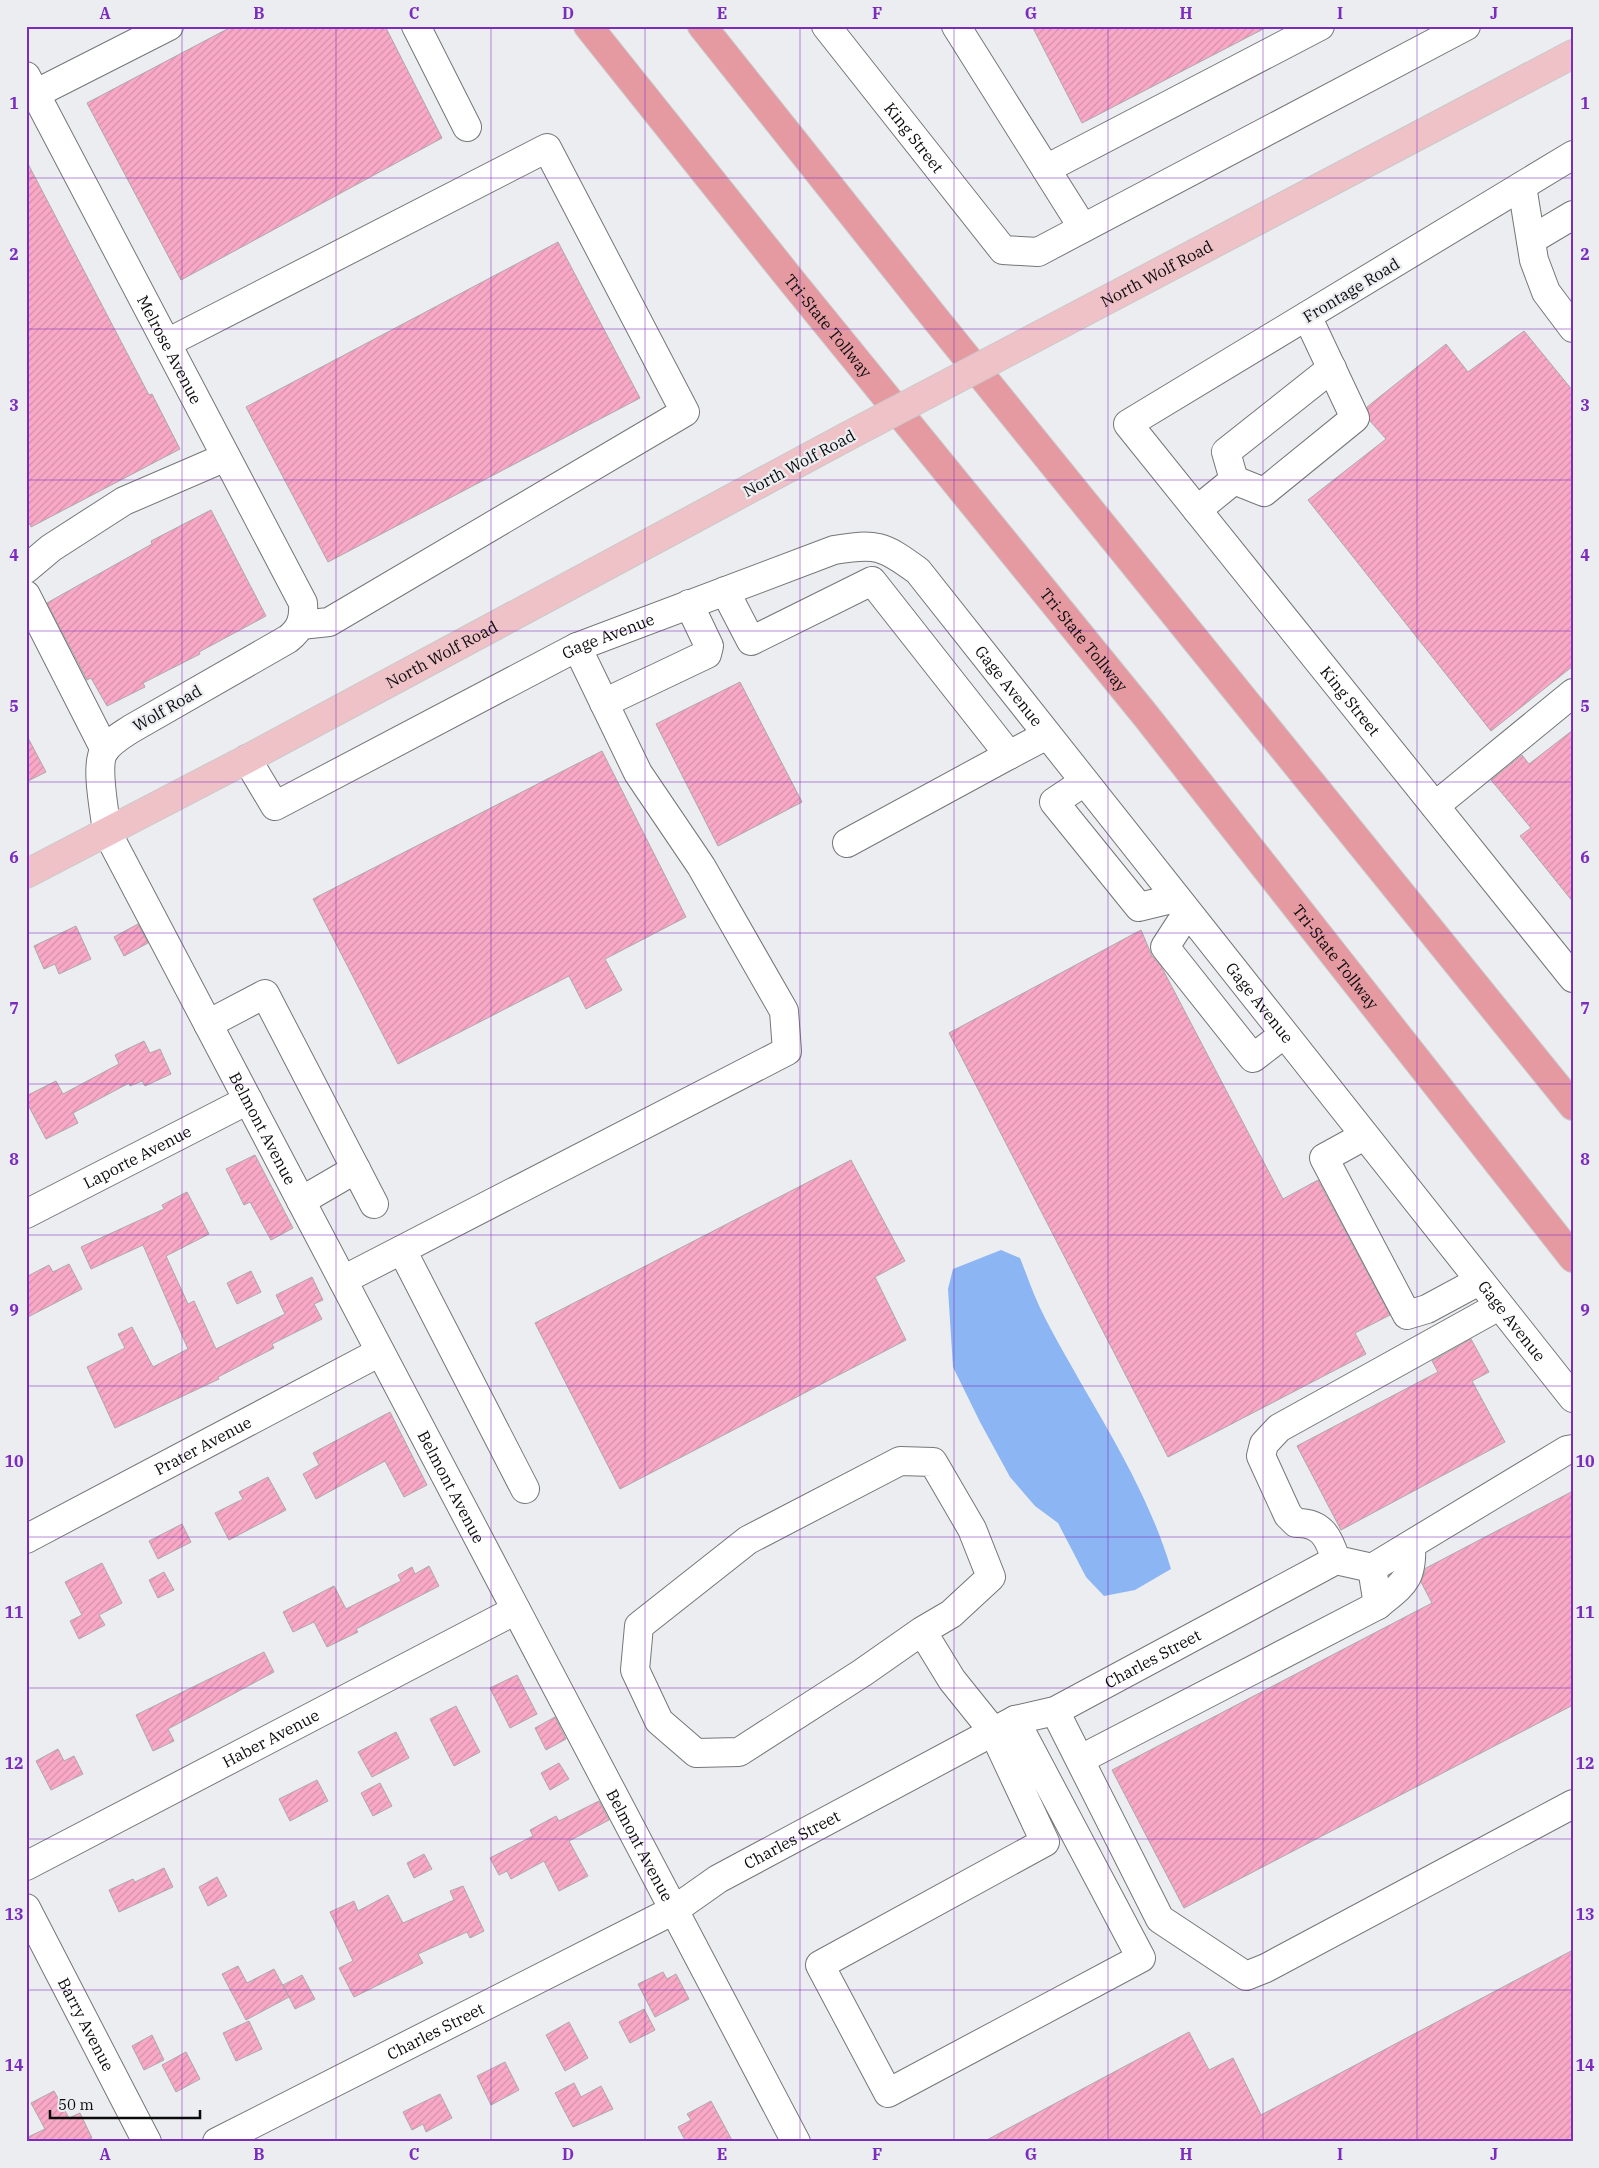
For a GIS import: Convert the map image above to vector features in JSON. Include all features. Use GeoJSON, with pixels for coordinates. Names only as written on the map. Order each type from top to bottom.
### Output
{"type":"FeatureCollection","features":[{"type":"Feature","properties":{"kind":"highway","name":"Tri-State Tollway"},"geometry":{"type":"LineString","coordinates":[[588,26],[791,280],[1140,708],[1573,1258]]}},
{"type":"Feature","properties":{"kind":"highway"},"geometry":{"type":"LineString","coordinates":[[702,26],[952,340],[1573,1106]]}},
{"type":"Feature","properties":{"kind":"main road","name":"North Wolf Road"},"geometry":{"type":"LineString","coordinates":[[26,874],[247,759],[846,437],[1573,54]]}},
{"type":"Feature","properties":{"kind":"street"},"geometry":{"type":"LineString","coordinates":[[31,85],[169,26]]}},
{"type":"Feature","properties":{"kind":"street"},"geometry":{"type":"LineString","coordinates":[[416,26],[467,127]]}},
{"type":"Feature","properties":{"kind":"street","name":"King Street"},"geometry":{"type":"LineString","coordinates":[[826,26],[1003,250],[1038,252],[1083,228]]}},
{"type":"Feature","properties":{"kind":"street"},"geometry":{"type":"LineString","coordinates":[[956,26],[1083,228],[1466,26]]}},
{"type":"Feature","properties":{"kind":"street"},"geometry":{"type":"LineString","coordinates":[[1046,169],[1320,26]]}},
{"type":"Feature","properties":{"kind":"street","name":"Melrose Avenue"},"geometry":{"type":"LineString","coordinates":[[31,85],[303,603],[304,614],[301,625]]}},
{"type":"Feature","properties":{"kind":"street"},"geometry":{"type":"LineString","coordinates":[[167,343],[547,148],[685,412],[329,622],[301,625]]}},
{"type":"Feature","properties":{"kind":"street","name":"Frontage Road"},"geometry":{"type":"LineString","coordinates":[[1128,424],[1573,155]]}},
{"type":"Feature","properties":{"kind":"street"},"geometry":{"type":"LineString","coordinates":[[1522,186],[1534,260],[1546,292],[1573,328]]}},
{"type":"Feature","properties":{"kind":"street"},"geometry":{"type":"LineString","coordinates":[[1531,240],[1573,215]]}},
{"type":"Feature","properties":{"kind":"street"},"geometry":{"type":"LineString","coordinates":[[1234,480],[1264,492],[1356,418],[1307,316]]}},
{"type":"Feature","properties":{"kind":"street"},"geometry":{"type":"LineString","coordinates":[[1234,480],[1226,452],[1332,368]]}},
{"type":"Feature","properties":{"kind":"street","name":"King Street"},"geometry":{"type":"LineString","coordinates":[[1128,424],[1435,806],[1569,967]]}},
{"type":"Feature","properties":{"kind":"street"},"geometry":{"type":"LineString","coordinates":[[26,569],[51,548],[124,501],[226,457]]}},
{"type":"Feature","properties":{"kind":"street"},"geometry":{"type":"LineString","coordinates":[[1197,510],[1234,480]]}},
{"type":"Feature","properties":{"kind":"street","name":"Gage Avenue"},"geometry":{"type":"LineString","coordinates":[[247,759],[275,806],[576,647],[834,550],[862,545],[890,550],[918,571],[1283,1035],[1573,1398]]}},
{"type":"Feature","properties":{"kind":"street"},"geometry":{"type":"LineString","coordinates":[[725,590],[751,642],[872,581],[1009,755]]}},
{"type":"Feature","properties":{"kind":"street"},"geometry":{"type":"LineString","coordinates":[[26,594],[105,750],[100,766],[107,832]]}},
{"type":"Feature","properties":{"kind":"street"},"geometry":{"type":"LineString","coordinates":[[604,703],[707,654],[709,646],[689,604]]}},
{"type":"Feature","properties":{"kind":"street","name":"Wolf Road"},"geometry":{"type":"LineString","coordinates":[[105,750],[113,741],[131,729],[288,639],[296,633],[301,625]]}},
{"type":"Feature","properties":{"kind":"street"},"geometry":{"type":"LineString","coordinates":[[343,1280],[787,1051],[784,1010],[702,866],[638,773],[576,647]]}},
{"type":"Feature","properties":{"kind":"street"},"geometry":{"type":"LineString","coordinates":[[1435,806],[1573,693]]}},
{"type":"Feature","properties":{"kind":"street"},"geometry":{"type":"LineString","coordinates":[[846,843],[1047,735]]}},
{"type":"Feature","properties":{"kind":"street"},"geometry":{"type":"LineString","coordinates":[[1084,782],[1054,802],[1139,907],[1181,905],[1165,947],[1253,1058],[1283,1035]]}},
{"type":"Feature","properties":{"kind":"street","name":"Belmont Avenue"},"geometry":{"type":"LineString","coordinates":[[107,832],[796,2142]]}},
{"type":"Feature","properties":{"kind":"street"},"geometry":{"type":"LineString","coordinates":[[208,1024],[265,994],[374,1204]]}},
{"type":"Feature","properties":{"kind":"street","name":"Laporte Avenue"},"geometry":{"type":"LineString","coordinates":[[26,1214],[248,1100]]}},
{"type":"Feature","properties":{"kind":"street"},"geometry":{"type":"LineString","coordinates":[[1364,1136],[1324,1158],[1407,1315],[1427,1309],[1479,1281]]}},
{"type":"Feature","properties":{"kind":"street"},"geometry":{"type":"LineString","coordinates":[[301,1201],[356,1169]]}},
{"type":"Feature","properties":{"kind":"street"},"geometry":{"type":"LineString","coordinates":[[402,1250],[525,1489]]}},
{"type":"Feature","properties":{"kind":"street"},"geometry":{"type":"LineString","coordinates":[[1499,1306],[1279,1428],[1264,1444],[1261,1456],[1288,1515],[1296,1523],[1312,1524],[1320,1530],[1330,1543],[1336,1560],[1372,1568],[1567,1450],[1573,1449]]}},
{"type":"Feature","properties":{"kind":"street","name":"Prater Avenue"},"geometry":{"type":"LineString","coordinates":[[26,1539],[380,1352]]}},
{"type":"Feature","properties":{"kind":"street"},"geometry":{"type":"LineString","coordinates":[[900,1461],[934,1462],[972,1529],[992,1577],[951,1614],[922,1631],[862,1673],[739,1752],[696,1753],[660,1721],[635,1670],[639,1626],[732,1552],[748,1540],[900,1461]]}},
{"type":"Feature","properties":{"kind":"street"},"geometry":{"type":"LineString","coordinates":[[1081,1759],[1378,1605],[1400,1586],[1410,1574],[1412,1561],[1410,1545]]}},
{"type":"Feature","properties":{"kind":"street","name":"Charles Street"},"geometry":{"type":"LineString","coordinates":[[217,2142],[674,1910],[718,1879],[1004,1725],[1055,1711],[1336,1560]]}},
{"type":"Feature","properties":{"kind":"street"},"geometry":{"type":"LineString","coordinates":[[1372,1568],[1378,1605]]}},
{"type":"Feature","properties":{"kind":"street","name":"Haber Avenue"},"geometry":{"type":"LineString","coordinates":[[26,1866],[516,1610]]}},
{"type":"Feature","properties":{"kind":"street"},"geometry":{"type":"LineString","coordinates":[[922,1631],[952,1680],[1004,1725],[1141,1958],[888,2093],[820,1966],[1045,1842],[1004,1725]]}},
{"type":"Feature","properties":{"kind":"street"},"geometry":{"type":"LineString","coordinates":[[1055,1711],[1081,1759],[1160,1919],[1246,1976],[1266,1968],[1573,1804]]}},
{"type":"Feature","properties":{"kind":"street","name":"Barry Avenue"},"geometry":{"type":"LineString","coordinates":[[26,1908],[148,2142]]}},
{"type":"Feature","properties":{"kind":"water"},"geometry":{"type":"Polygon","coordinates":[[[1001,1250],[1020,1258],[1045,1318],[1131,1471],[1160,1535],[1171,1569],[1135,1590],[1104,1596],[1086,1577],[1058,1523],[1035,1506],[1010,1477],[953,1367],[948,1289],[953,1269],[1001,1250]]]}},
{"type":"Feature","properties":{"kind":"building"},"geometry":{"type":"Polygon","coordinates":[[[233,26],[385,26],[442,138],[181,280],[87,103],[233,26]]]}},
{"type":"Feature","properties":{"kind":"building"},"geometry":{"type":"Polygon","coordinates":[[[1032,26],[1269,26],[1082,123],[1032,26]]]}},
{"type":"Feature","properties":{"kind":"building"},"geometry":{"type":"Polygon","coordinates":[[[26,160],[149,395],[152,394],[180,449],[31,527],[26,517],[26,160]]]}},
{"type":"Feature","properties":{"kind":"building"},"geometry":{"type":"Polygon","coordinates":[[[558,242],[640,398],[328,562],[246,407],[558,242]]]}},
{"type":"Feature","properties":{"kind":"building"},"geometry":{"type":"Polygon","coordinates":[[[1524,331],[1573,391],[1573,666],[1491,731],[1308,500],[1386,439],[1370,421],[1367,407],[1446,344],[1468,372],[1524,331]]]}},
{"type":"Feature","properties":{"kind":"building"},"geometry":{"type":"Polygon","coordinates":[[[211,510],[266,616],[199,652],[200,654],[143,683],[145,687],[107,706],[91,678],[87,680],[47,603],[152,544],[151,541],[211,510]]]}},
{"type":"Feature","properties":{"kind":"building"},"geometry":{"type":"Polygon","coordinates":[[[740,682],[802,802],[718,846],[656,724],[740,682]]]}},
{"type":"Feature","properties":{"kind":"building"},"geometry":{"type":"Polygon","coordinates":[[[1573,730],[1573,902],[1520,836],[1531,828],[1491,780],[1522,755],[1529,764],[1573,730]]]}},
{"type":"Feature","properties":{"kind":"building"},"geometry":{"type":"Polygon","coordinates":[[[26,734],[46,772],[26,782],[26,734]]]}},
{"type":"Feature","properties":{"kind":"building"},"geometry":{"type":"Polygon","coordinates":[[[602,751],[686,917],[605,959],[622,990],[586,1009],[569,976],[398,1064],[313,899],[602,751]]]}},
{"type":"Feature","properties":{"kind":"building"},"geometry":{"type":"Polygon","coordinates":[[[138,924],[148,943],[124,956],[114,937],[138,924]]]}},
{"type":"Feature","properties":{"kind":"building"},"geometry":{"type":"Polygon","coordinates":[[[76,926],[91,959],[59,974],[55,964],[44,969],[34,946],[76,926]]]}},
{"type":"Feature","properties":{"kind":"building"},"geometry":{"type":"Polygon","coordinates":[[[1141,930],[1152,956],[1161,966],[1283,1199],[1318,1180],[1390,1315],[1355,1333],[1366,1354],[1168,1457],[949,1033],[1141,930]]]}},
{"type":"Feature","properties":{"kind":"building"},"geometry":{"type":"Polygon","coordinates":[[[144,1041],[150,1053],[160,1049],[171,1074],[145,1086],[142,1081],[130,1086],[129,1083],[73,1113],[78,1123],[46,1139],[26,1101],[26,1096],[56,1081],[63,1094],[119,1064],[115,1055],[144,1041]]]}},
{"type":"Feature","properties":{"kind":"building"},"geometry":{"type":"Polygon","coordinates":[[[255,1155],[293,1228],[271,1240],[250,1202],[244,1205],[226,1169],[255,1155]]]}},
{"type":"Feature","properties":{"kind":"building"},"geometry":{"type":"Polygon","coordinates":[[[851,1160],[905,1261],[875,1277],[906,1340],[620,1489],[535,1323],[851,1160]]]}},
{"type":"Feature","properties":{"kind":"building"},"geometry":{"type":"Polygon","coordinates":[[[187,1192],[209,1234],[166,1256],[188,1304],[194,1301],[216,1349],[285,1314],[276,1295],[312,1277],[323,1300],[314,1304],[322,1319],[272,1344],[274,1348],[218,1377],[219,1379],[115,1428],[87,1367],[125,1348],[118,1334],[132,1327],[153,1367],[188,1349],[143,1245],[91,1269],[81,1247],[164,1209],[162,1205],[187,1192]]]}},
{"type":"Feature","properties":{"kind":"building"},"geometry":{"type":"Polygon","coordinates":[[[69,1264],[82,1289],[26,1318],[26,1277],[49,1265],[53,1272],[69,1264]]]}},
{"type":"Feature","properties":{"kind":"building"},"geometry":{"type":"Polygon","coordinates":[[[251,1271],[261,1292],[237,1304],[227,1283],[251,1271]]]}},
{"type":"Feature","properties":{"kind":"building"},"geometry":{"type":"Polygon","coordinates":[[[1471,1339],[1489,1372],[1472,1381],[1505,1442],[1341,1530],[1297,1446],[1438,1372],[1432,1361],[1471,1339]]]}},
{"type":"Feature","properties":{"kind":"building"},"geometry":{"type":"Polygon","coordinates":[[[390,1412],[427,1485],[404,1497],[385,1461],[316,1499],[303,1474],[319,1465],[313,1453],[390,1412]]]}},
{"type":"Feature","properties":{"kind":"building"},"geometry":{"type":"Polygon","coordinates":[[[268,1477],[286,1510],[229,1540],[215,1513],[243,1499],[239,1492],[268,1477]]]}},
{"type":"Feature","properties":{"kind":"building"},"geometry":{"type":"Polygon","coordinates":[[[1573,1491],[1573,1705],[1184,1908],[1112,1770],[1432,1603],[1421,1582],[1426,1568],[1573,1491]]]}},
{"type":"Feature","properties":{"kind":"building"},"geometry":{"type":"Polygon","coordinates":[[[182,1524],[191,1542],[158,1559],[149,1541],[182,1524]]]}},
{"type":"Feature","properties":{"kind":"building"},"geometry":{"type":"Polygon","coordinates":[[[102,1563],[122,1603],[99,1615],[105,1625],[79,1639],[70,1621],[82,1615],[65,1582],[102,1563]]]}},
{"type":"Feature","properties":{"kind":"building"},"geometry":{"type":"Polygon","coordinates":[[[429,1566],[439,1586],[356,1629],[358,1632],[327,1647],[314,1622],[293,1632],[283,1612],[334,1586],[346,1609],[401,1581],[398,1575],[412,1567],[415,1574],[429,1566]]]}},
{"type":"Feature","properties":{"kind":"building"},"geometry":{"type":"Polygon","coordinates":[[[164,1572],[174,1590],[158,1598],[149,1580],[164,1572]]]}},
{"type":"Feature","properties":{"kind":"building"},"geometry":{"type":"Polygon","coordinates":[[[264,1652],[274,1672],[168,1729],[174,1741],[153,1751],[136,1715],[264,1652]]]}},
{"type":"Feature","properties":{"kind":"building"},"geometry":{"type":"Polygon","coordinates":[[[517,1675],[537,1714],[510,1728],[490,1688],[517,1675]]]}},
{"type":"Feature","properties":{"kind":"building"},"geometry":{"type":"Polygon","coordinates":[[[456,1706],[480,1752],[454,1766],[430,1719],[456,1706]]]}},
{"type":"Feature","properties":{"kind":"building"},"geometry":{"type":"Polygon","coordinates":[[[555,1717],[566,1739],[546,1750],[535,1728],[555,1717]]]}},
{"type":"Feature","properties":{"kind":"building"},"geometry":{"type":"Polygon","coordinates":[[[396,1732],[409,1758],[372,1777],[358,1752],[396,1732]]]}},
{"type":"Feature","properties":{"kind":"building"},"geometry":{"type":"Polygon","coordinates":[[[58,1749],[64,1761],[74,1756],[83,1774],[51,1790],[36,1761],[58,1749]]]}},
{"type":"Feature","properties":{"kind":"building"},"geometry":{"type":"Polygon","coordinates":[[[559,1763],[569,1779],[550,1790],[541,1773],[559,1763]]]}},
{"type":"Feature","properties":{"kind":"building"},"geometry":{"type":"Polygon","coordinates":[[[317,1780],[328,1801],[290,1821],[279,1799],[317,1780]]]}},
{"type":"Feature","properties":{"kind":"building"},"geometry":{"type":"Polygon","coordinates":[[[380,1783],[392,1806],[373,1816],[361,1793],[380,1783]]]}},
{"type":"Feature","properties":{"kind":"building"},"geometry":{"type":"Polygon","coordinates":[[[599,1801],[609,1820],[569,1841],[588,1876],[559,1891],[544,1861],[511,1879],[507,1871],[499,1875],[490,1858],[533,1836],[530,1830],[556,1816],[559,1821],[599,1801]]]}},
{"type":"Feature","properties":{"kind":"building"},"geometry":{"type":"Polygon","coordinates":[[[424,1854],[432,1869],[414,1878],[407,1863],[424,1854]]]}},
{"type":"Feature","properties":{"kind":"building"},"geometry":{"type":"Polygon","coordinates":[[[164,1868],[173,1887],[119,1912],[109,1890],[133,1879],[135,1882],[164,1868]]]}},
{"type":"Feature","properties":{"kind":"building"},"geometry":{"type":"Polygon","coordinates":[[[217,1877],[227,1896],[208,1906],[199,1887],[217,1877]]]}},
{"type":"Feature","properties":{"kind":"building"},"geometry":{"type":"Polygon","coordinates":[[[463,1886],[484,1931],[470,1938],[467,1932],[418,1954],[423,1963],[354,1997],[339,1968],[353,1961],[330,1912],[354,1901],[358,1911],[388,1895],[403,1923],[454,1900],[450,1891],[463,1886]]]}},
{"type":"Feature","properties":{"kind":"building"},"geometry":{"type":"Polygon","coordinates":[[[1573,1950],[1573,2142],[983,2142],[1189,2032],[1209,2070],[1233,2058],[1261,2115],[1573,1950]]]}},
{"type":"Feature","properties":{"kind":"building"},"geometry":{"type":"Polygon","coordinates":[[[238,1966],[247,1983],[274,1969],[289,1997],[246,2020],[222,1974],[238,1966]]]}},
{"type":"Feature","properties":{"kind":"building"},"geometry":{"type":"Polygon","coordinates":[[[663,1972],[667,1979],[676,1974],[689,1999],[655,2017],[638,1984],[663,1972]]]}},
{"type":"Feature","properties":{"kind":"building"},"geometry":{"type":"Polygon","coordinates":[[[302,1975],[315,1999],[295,2009],[283,1985],[302,1975]]]}},
{"type":"Feature","properties":{"kind":"building"},"geometry":{"type":"Polygon","coordinates":[[[644,2009],[655,2030],[630,2043],[619,2022],[644,2009]]]}},
{"type":"Feature","properties":{"kind":"building"},"geometry":{"type":"Polygon","coordinates":[[[249,2021],[262,2049],[236,2061],[223,2033],[249,2021]]]}},
{"type":"Feature","properties":{"kind":"building"},"geometry":{"type":"Polygon","coordinates":[[[569,2022],[588,2058],[565,2071],[546,2035],[569,2022]]]}},
{"type":"Feature","properties":{"kind":"building"},"geometry":{"type":"Polygon","coordinates":[[[152,2035],[164,2060],[144,2070],[132,2046],[152,2035]]]}},
{"type":"Feature","properties":{"kind":"building"},"geometry":{"type":"Polygon","coordinates":[[[186,2052],[200,2079],[176,2092],[162,2065],[186,2052]]]}},
{"type":"Feature","properties":{"kind":"building"},"geometry":{"type":"Polygon","coordinates":[[[505,2062],[519,2090],[491,2105],[477,2076],[505,2062]]]}},
{"type":"Feature","properties":{"kind":"building"},"geometry":{"type":"Polygon","coordinates":[[[574,2083],[581,2097],[601,2086],[613,2109],[573,2127],[555,2093],[574,2083]]]}},
{"type":"Feature","properties":{"kind":"building"},"geometry":{"type":"Polygon","coordinates":[[[54,2091],[69,2118],[80,2113],[92,2138],[83,2142],[26,2142],[26,2138],[45,2129],[31,2103],[54,2091]]]}},
{"type":"Feature","properties":{"kind":"building"},"geometry":{"type":"Polygon","coordinates":[[[440,2094],[452,2118],[426,2132],[423,2124],[412,2130],[403,2112],[440,2094]]]}},
{"type":"Feature","properties":{"kind":"building"},"geometry":{"type":"Polygon","coordinates":[[[711,2101],[733,2142],[686,2142],[678,2127],[691,2120],[687,2114],[711,2101]]]}}]}
